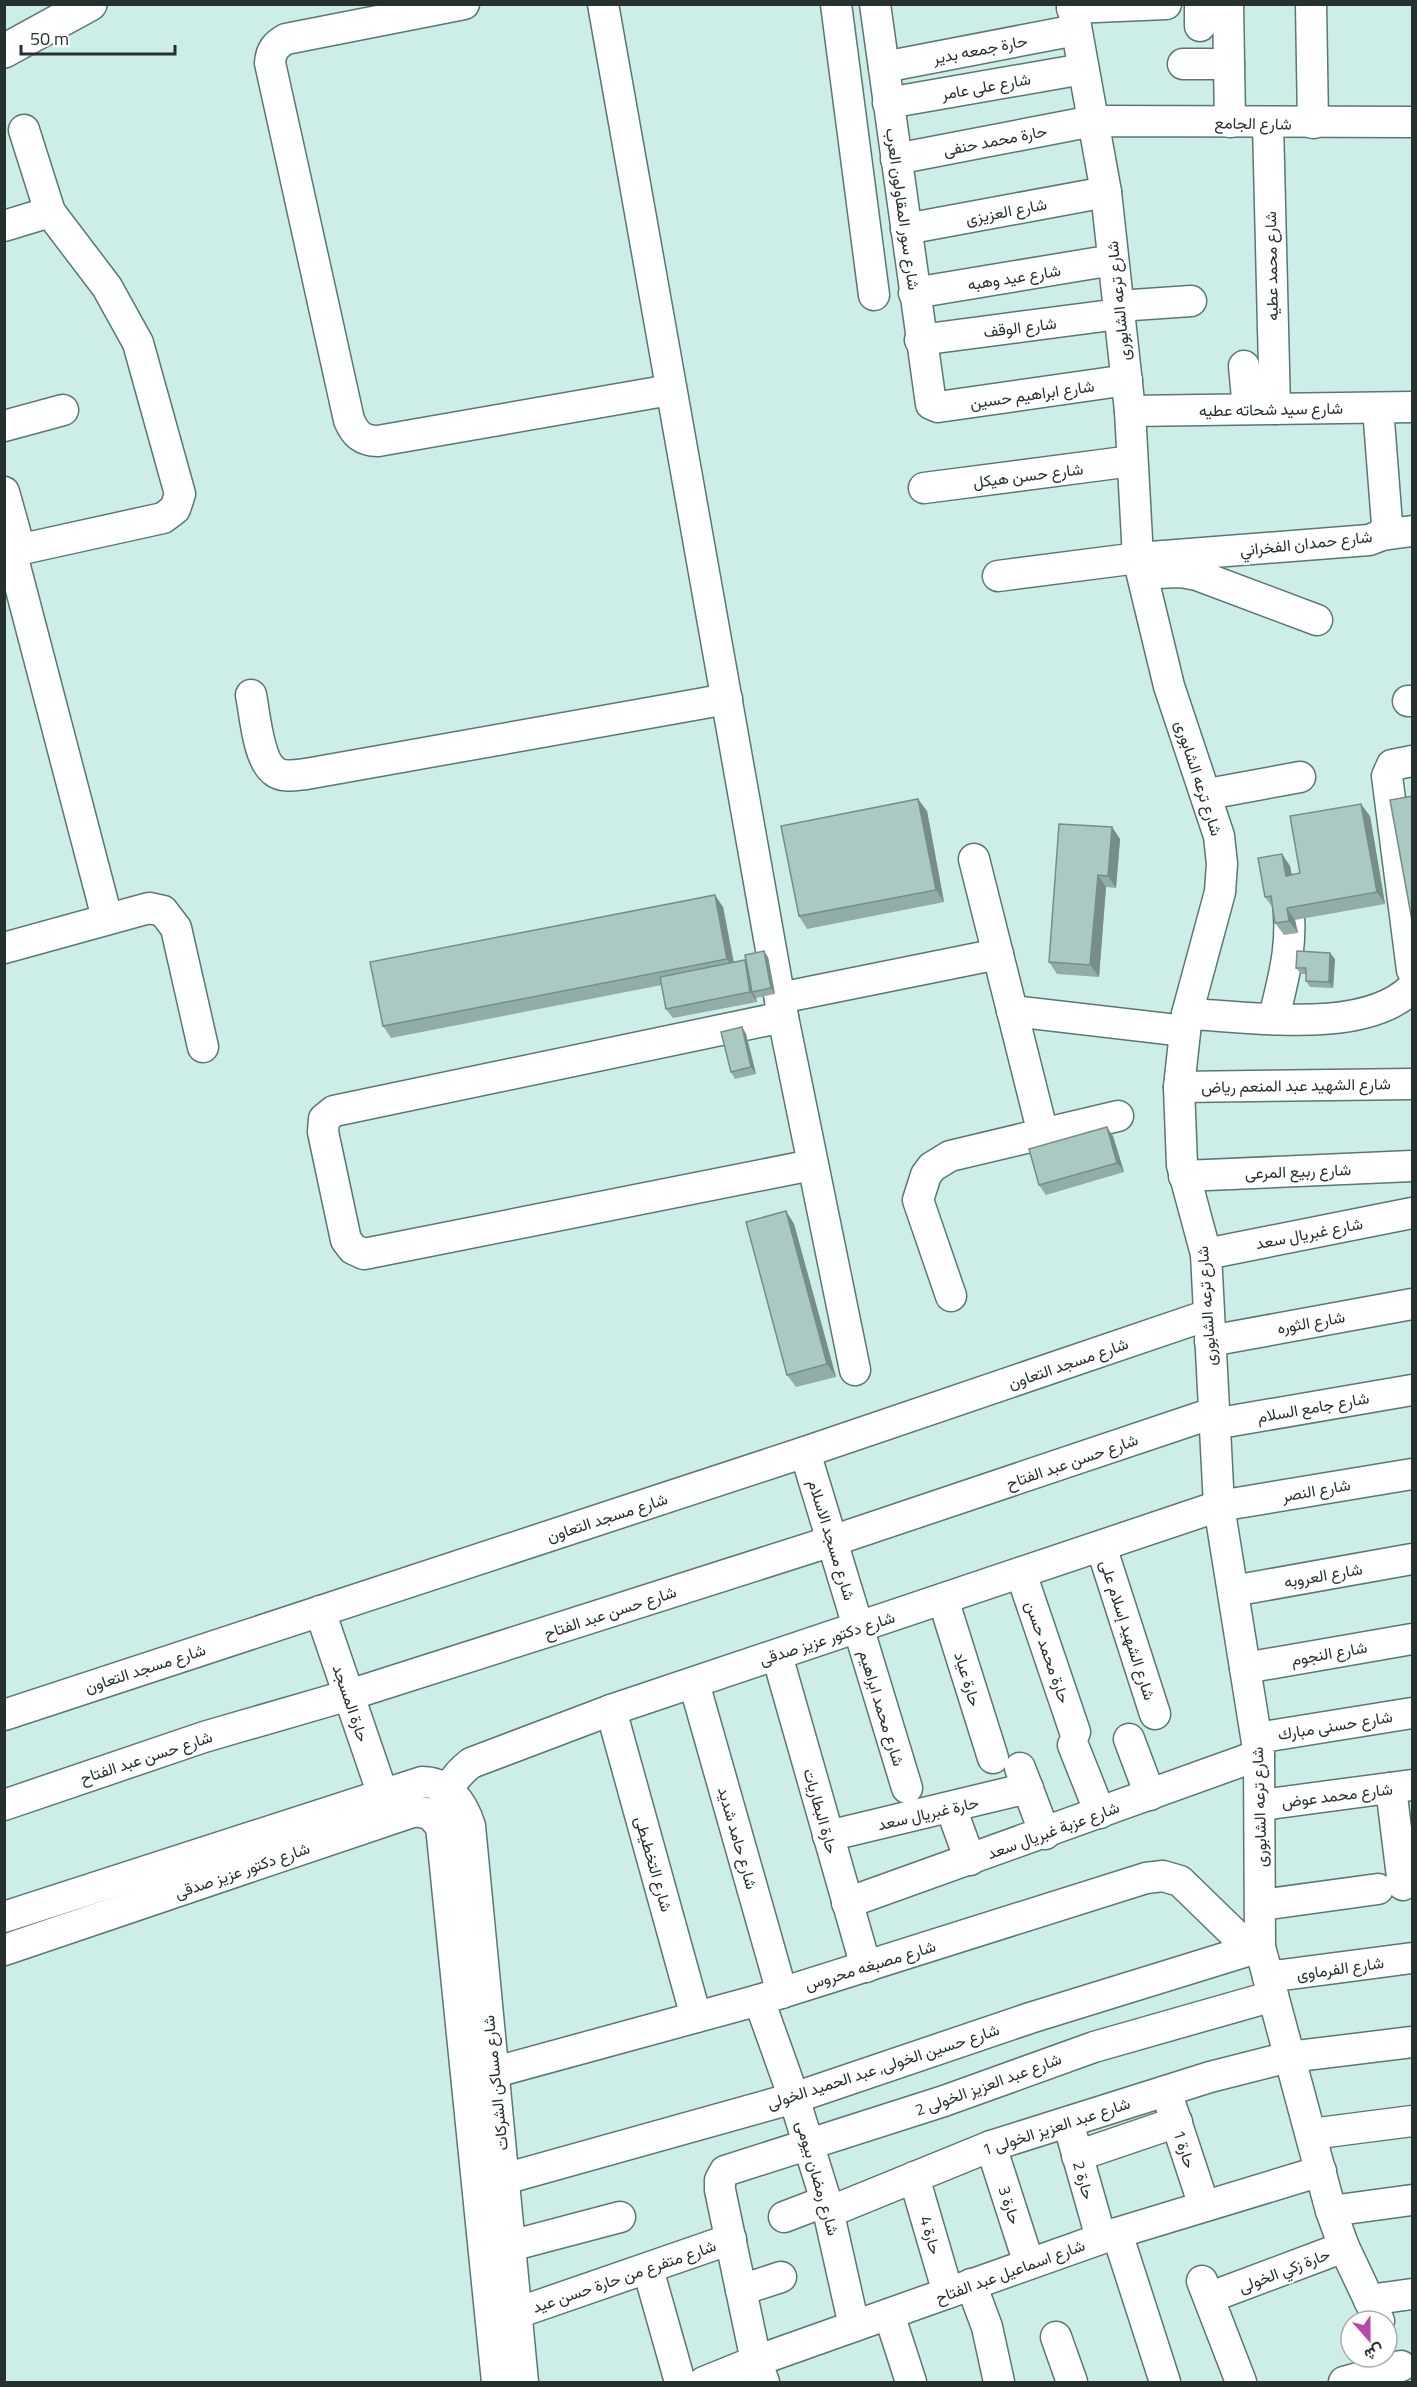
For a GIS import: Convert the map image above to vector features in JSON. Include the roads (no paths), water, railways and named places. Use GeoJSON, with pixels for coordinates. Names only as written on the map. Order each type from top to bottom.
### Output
{"type":"FeatureCollection","features":[{"type":"Feature","properties":{"kind":"main road"},"geometry":{"type":"LineString","coordinates":[[4,51],[79,8]]}},
{"type":"Feature","properties":{"kind":"street"},"geometry":{"type":"LineString","coordinates":[[464,4],[286,39],[279,43],[270,56],[346,408],[355,433],[367,441],[378,441],[669,390]]}},
{"type":"Feature","properties":{"kind":"street"},"geometry":{"type":"LineString","coordinates":[[603,4],[669,390],[727,699],[781,1007],[855,1370]]}},
{"type":"Feature","properties":{"kind":"street"},"geometry":{"type":"LineString","coordinates":[[836,4],[874,295]]}},
{"type":"Feature","properties":{"kind":"street","name":"شارع سور المقاولون العرب"},"geometry":{"type":"LineString","coordinates":[[875,4],[929,401],[938,407]]}},
{"type":"Feature","properties":{"kind":"street","name":"حارة جمعه بدير"},"geometry":{"type":"LineString","coordinates":[[884,67],[1073,14],[1166,4]]}},
{"type":"Feature","properties":{"kind":"street"},"geometry":{"type":"LineString","coordinates":[[1228,4],[1230,122]]}},
{"type":"Feature","properties":{"kind":"street"},"geometry":{"type":"LineString","coordinates":[[1311,4],[1313,123]]}},
{"type":"Feature","properties":{"kind":"street","name":"شارع ترعه الشابورى"},"geometry":{"type":"LineString","coordinates":[[1073,14],[1106,192],[1130,411],[1140,566],[1169,686],[1208,794],[1220,836],[1222,864],[1220,892],[1186,1022],[1179,1087],[1184,1176],[1206,1254],[1219,1506],[1258,1746],[1261,1804],[1261,1905],[1255,1948],[1270,1987],[1331,2211],[1344,2247],[1374,2309]]}},
{"type":"Feature","properties":{"kind":"street"},"geometry":{"type":"LineString","coordinates":[[1183,64],[1229,64]]}},
{"type":"Feature","properties":{"kind":"street","name":"شارع على عامر"},"geometry":{"type":"LineString","coordinates":[[888,104],[1083,69]]}},
{"type":"Feature","properties":{"kind":"street","name":"شارع الجامع"},"geometry":{"type":"LineString","coordinates":[[1093,121],[1413,122]]}},
{"type":"Feature","properties":{"kind":"street","name":"حارة محمد حنفى"},"geometry":{"type":"LineString","coordinates":[[896,159],[1093,121]]}},
{"type":"Feature","properties":{"kind":"street","name":"شارع محمد عطيه"},"geometry":{"type":"LineString","coordinates":[[1261,409],[1268,123]]}},
{"type":"Feature","properties":{"kind":"street"},"geometry":{"type":"LineString","coordinates":[[12,551],[163,519],[175,509],[180,494],[146,363],[134,333],[107,287],[50,213],[24,130]]}},
{"type":"Feature","properties":{"kind":"street","name":"شارع العزيزى"},"geometry":{"type":"LineString","coordinates":[[906,230],[1106,192]]}},
{"type":"Feature","properties":{"kind":"street"},"geometry":{"type":"LineString","coordinates":[[4,226],[50,213]]}},
{"type":"Feature","properties":{"kind":"street","name":"شارع عيد وهبه"},"geometry":{"type":"LineString","coordinates":[[914,293],[1113,260]]}},
{"type":"Feature","properties":{"kind":"street","name":"شارع الوقف"},"geometry":{"type":"LineString","coordinates":[[920,340],[1191,301]]}},
{"type":"Feature","properties":{"kind":"street"},"geometry":{"type":"LineString","coordinates":[[1244,366],[1261,409]]}},
{"type":"Feature","properties":{"kind":"street","name":"شارع ابراهيم حسين"},"geometry":{"type":"LineString","coordinates":[[938,407],[1126,380]]}},
{"type":"Feature","properties":{"kind":"street","name":"شارع سيد شحاته عطيه"},"geometry":{"type":"LineString","coordinates":[[1130,411],[1413,407]]}},
{"type":"Feature","properties":{"kind":"street","name":"شارع حمدان الفخراني"},"geometry":{"type":"LineString","coordinates":[[1140,566],[1369,540],[1382,535],[1387,525],[1378,408]]}},
{"type":"Feature","properties":{"kind":"street"},"geometry":{"type":"LineString","coordinates":[[4,426],[63,410]]}},
{"type":"Feature","properties":{"kind":"street","name":"شارع حسن هيكل"},"geometry":{"type":"LineString","coordinates":[[924,488],[1132,461]]}},
{"type":"Feature","properties":{"kind":"street"},"geometry":{"type":"LineString","coordinates":[[4,492],[12,551],[107,918]]}},
{"type":"Feature","properties":{"kind":"street"},"geometry":{"type":"LineString","coordinates":[[1382,535],[1413,531]]}},
{"type":"Feature","properties":{"kind":"street"},"geometry":{"type":"LineString","coordinates":[[998,576],[1140,566],[1197,575],[1317,620]]}},
{"type":"Feature","properties":{"kind":"street"},"geometry":{"type":"LineString","coordinates":[[251,695],[263,754],[274,771],[284,775],[306,774],[727,699]]}},
{"type":"Feature","properties":{"kind":"street"},"geometry":{"type":"LineString","coordinates":[[1413,761],[1392,765],[1387,776],[1413,970]]}},
{"type":"Feature","properties":{"kind":"street"},"geometry":{"type":"LineString","coordinates":[[1208,794],[1300,777]]}},
{"type":"Feature","properties":{"kind":"street"},"geometry":{"type":"LineString","coordinates":[[974,858],[1043,1134]]}},
{"type":"Feature","properties":{"kind":"street"},"geometry":{"type":"LineString","coordinates":[[1274,1017],[1291,935],[1283,869]]}},
{"type":"Feature","properties":{"kind":"street"},"geometry":{"type":"LineString","coordinates":[[4,948],[107,918],[149,908],[163,910],[173,921],[203,1047]]}},
{"type":"Feature","properties":{"kind":"street"},"geometry":{"type":"LineString","coordinates":[[812,1165],[364,1254],[353,1249],[346,1240],[323,1132],[324,1119],[334,1111],[998,954]]}},
{"type":"Feature","properties":{"kind":"street"},"geometry":{"type":"LineString","coordinates":[[1012,1011],[1186,1022],[1274,1017],[1355,1017],[1391,1004],[1413,988]]}},
{"type":"Feature","properties":{"kind":"street","name":"شارع الشهيد عبد المنعم رياض"},"geometry":{"type":"LineString","coordinates":[[1179,1087],[1413,1084]]}},
{"type":"Feature","properties":{"kind":"street"},"geometry":{"type":"LineString","coordinates":[[951,1296],[918,1200],[926,1175],[932,1167],[950,1156],[1118,1116]]}},
{"type":"Feature","properties":{"kind":"street","name":"شارع ربيع المرعى"},"geometry":{"type":"LineString","coordinates":[[1184,1176],[1413,1166]]}},
{"type":"Feature","properties":{"kind":"street","name":"شارع غبريال سعد"},"geometry":{"type":"LineString","coordinates":[[1206,1254],[1413,1213]]}},
{"type":"Feature","properties":{"kind":"street","name":"شارع الثوره"},"geometry":{"type":"LineString","coordinates":[[1209,1328],[1413,1304]]}},
{"type":"Feature","properties":{"kind":"street","name":"شارع مسجد التعاون"},"geometry":{"type":"LineString","coordinates":[[4,1714],[806,1452],[1209,1328]]}},
{"type":"Feature","properties":{"kind":"street","name":"شارع جامع السلام"},"geometry":{"type":"LineString","coordinates":[[1213,1419],[1413,1390]]}},
{"type":"Feature","properties":{"kind":"street","name":"شارع حسن عبد الفتاح"},"geometry":{"type":"LineString","coordinates":[[4,1805],[204,1737],[349,1695],[1213,1419]]}},
{"type":"Feature","properties":{"kind":"street","name":"شارع مسجد الاسلام"},"geometry":{"type":"LineString","coordinates":[[806,1452],[858,1628]]}},
{"type":"Feature","properties":{"kind":"street","name":"شارع النصر"},"geometry":{"type":"LineString","coordinates":[[1219,1506],[1413,1474]]}},
{"type":"Feature","properties":{"kind":"street","name":"شارع دكتور عزيز صدقى"},"geometry":{"type":"LineString","coordinates":[[441,1826],[443,1802],[447,1790],[461,1771],[471,1763],[611,1710],[1219,1506]]}},
{"type":"Feature","properties":{"kind":"street","name":"شارع الشهيد إسلام على"},"geometry":{"type":"LineString","coordinates":[[1101,1546],[1155,1713]]}},
{"type":"Feature","properties":{"kind":"street","name":"شارع العروبه"},"geometry":{"type":"LineString","coordinates":[[1233,1591],[1413,1559]]}},
{"type":"Feature","properties":{"kind":"street","name":"حارة محمد حسن"},"geometry":{"type":"LineString","coordinates":[[1021,1573],[1100,1813]]}},
{"type":"Feature","properties":{"kind":"street","name":"حارة عياد"},"geometry":{"type":"LineString","coordinates":[[943,1599],[1014,1771]]}},
{"type":"Feature","properties":{"kind":"street","name":"حارة المسجد"},"geometry":{"type":"LineString","coordinates":[[320,1611],[383,1795]]}},
{"type":"Feature","properties":{"kind":"street","name":"شارع محمد ابراهيم"},"geometry":{"type":"LineString","coordinates":[[858,1628],[907,1788]]}},
{"type":"Feature","properties":{"kind":"street","name":"شارع النجوم"},"geometry":{"type":"LineString","coordinates":[[1245,1668],[1413,1639]]}},
{"type":"Feature","properties":{"kind":"street","name":"حارة البطاريات"},"geometry":{"type":"LineString","coordinates":[[777,1655],[866,1967]]}},
{"type":"Feature","properties":{"kind":"street","name":"شارع حامد شديد"},"geometry":{"type":"LineString","coordinates":[[694,1683],[771,1996]]}},
{"type":"Feature","properties":{"kind":"street","name":"شارع التخطيطى"},"geometry":{"type":"LineString","coordinates":[[611,1710],[696,2017]]}},
{"type":"Feature","properties":{"kind":"street","name":"شارع حسنى مبارك"},"geometry":{"type":"LineString","coordinates":[[1258,1746],[1413,1713]]}},
{"type":"Feature","properties":{"kind":"street"},"geometry":{"type":"LineString","coordinates":[[1129,1739],[1150,1795]]}},
{"type":"Feature","properties":{"kind":"street","name":"شارع عزبة غبريال سعد"},"geometry":{"type":"LineString","coordinates":[[846,1903],[1150,1795],[1258,1746]]}},
{"type":"Feature","properties":{"kind":"street"},"geometry":{"type":"LineString","coordinates":[[1014,1771],[1045,1833]]}},
{"type":"Feature","properties":{"kind":"street","name":"حارة غبريال سعد"},"geometry":{"type":"LineString","coordinates":[[828,1836],[951,1808],[1014,1771]]}},
{"type":"Feature","properties":{"kind":"street","name":"شارع دكتور عزيز صدقى"},"geometry":{"type":"LineString","coordinates":[[4,1917],[422,1782],[436,1783],[447,1790]]}},
{"type":"Feature","properties":{"kind":"street"},"geometry":{"type":"LineString","coordinates":[[1261,1905],[1391,1887],[1402,1786]]}},
{"type":"Feature","properties":{"kind":"street","name":"شارع محمد عوض"},"geometry":{"type":"LineString","coordinates":[[1261,1804],[1402,1786]]}},
{"type":"Feature","properties":{"kind":"street","name":"شارع مساكن الشركات"},"geometry":{"type":"LineString","coordinates":[[447,1790],[462,1806],[470,1826],[523,2382]]}},
{"type":"Feature","properties":{"kind":"street"},"geometry":{"type":"LineString","coordinates":[[951,1808],[970,1860]]}},
{"type":"Feature","properties":{"kind":"street","name":"شارع دكتور عزيز صدقى"},"geometry":{"type":"LineString","coordinates":[[4,1950],[415,1811],[430,1814],[441,1826]]}},
{"type":"Feature","properties":{"kind":"street","name":"شارع مساكن الشركات"},"geometry":{"type":"LineString","coordinates":[[441,1826],[497,2382]]}},
{"type":"Feature","properties":{"kind":"street","name":"شارع مصبغه محروس"},"geometry":{"type":"LineString","coordinates":[[465,2081],[771,1996],[1146,1878],[1163,1876],[1180,1881],[1255,1948]]}},
{"type":"Feature","properties":{"kind":"street","name":"شارع حسين الخولى, عبد الحميد الخولى"},"geometry":{"type":"LineString","coordinates":[[504,2179],[795,2098],[1030,2018],[1255,1948]]}},
{"type":"Feature","properties":{"kind":"street","name":"شارع الفرماوى"},"geometry":{"type":"LineString","coordinates":[[1270,1987],[1413,1958]]}},
{"type":"Feature","properties":{"kind":"street","name":"شارع عبد العزيز الخولى 2"},"geometry":{"type":"LineString","coordinates":[[731,2240],[720,2190],[720,2180],[725,2171],[734,2166],[809,2145],[944,2101],[1270,1987]]}},
{"type":"Feature","properties":{"kind":"street","name":"شارع رمضان بيومى"},"geometry":{"type":"LineString","coordinates":[[771,1996],[795,2098],[827,2207],[854,2326]]}},
{"type":"Feature","properties":{"kind":"street","name":"شارع عبد العزيز الخولى 1"},"geometry":{"type":"LineString","coordinates":[[784,2217],[827,2207],[914,2177],[991,2146],[1166,2091],[1289,2057],[1413,2042]]}},
{"type":"Feature","properties":{"kind":"street","name":"حارة 1"},"geometry":{"type":"LineString","coordinates":[[1166,2091],[1204,2206]]}},
{"type":"Feature","properties":{"kind":"street"},"geometry":{"type":"LineString","coordinates":[[1311,2134],[1413,2121]]}},
{"type":"Feature","properties":{"kind":"street","name":"حارة 2"},"geometry":{"type":"LineString","coordinates":[[1068,2122],[1077,2156],[1165,2382]]}},
{"type":"Feature","properties":{"kind":"street"},"geometry":{"type":"LineString","coordinates":[[1077,2156],[1176,2122]]}},
{"type":"Feature","properties":{"kind":"street","name":"حارة 3"},"geometry":{"type":"LineString","coordinates":[[991,2146],[1029,2264]]}},
{"type":"Feature","properties":{"kind":"street","name":"شارع اسماعيل عبد الفتاح"},"geometry":{"type":"LineString","coordinates":[[704,2382],[760,2372],[854,2326],[1109,2235],[1321,2171]]}},
{"type":"Feature","properties":{"kind":"street","name":"حارة 4"},"geometry":{"type":"LineString","coordinates":[[914,2177],[959,2289],[987,2327],[999,2382]]}},
{"type":"Feature","properties":{"kind":"street"},"geometry":{"type":"LineString","coordinates":[[1331,2211],[1413,2200]]}},
{"type":"Feature","properties":{"kind":"street"},"geometry":{"type":"LineString","coordinates":[[510,2246],[620,2217]]}},
{"type":"Feature","properties":{"kind":"street"},"geometry":{"type":"LineString","coordinates":[[731,2240],[760,2372]]}},
{"type":"Feature","properties":{"kind":"street","name":"شارع متفرع من حارة حسن عيد"},"geometry":{"type":"LineString","coordinates":[[517,2313],[731,2240]]}},
{"type":"Feature","properties":{"kind":"street","name":"حارة زكي الخولى"},"geometry":{"type":"LineString","coordinates":[[1241,2382],[1213,2286],[1344,2247]]}},
{"type":"Feature","properties":{"kind":"street"},"geometry":{"type":"LineString","coordinates":[[648,2269],[680,2382]]}},
{"type":"Feature","properties":{"kind":"street"},"geometry":{"type":"LineString","coordinates":[[741,2290],[781,2277]]}},
{"type":"Feature","properties":{"kind":"street"},"geometry":{"type":"LineString","coordinates":[[1376,2309],[1413,2294]]}},
{"type":"Feature","properties":{"kind":"street"},"geometry":{"type":"LineString","coordinates":[[888,2314],[911,2382]]}},
{"type":"Feature","properties":{"kind":"street"},"geometry":{"type":"LineString","coordinates":[[1056,2337],[1072,2382]]}},
{"type":"Feature","properties":{"kind":"street"},"geometry":{"type":"LineString","coordinates":[[1344,2382],[1407,2376],[1399,2360]]}}]}
